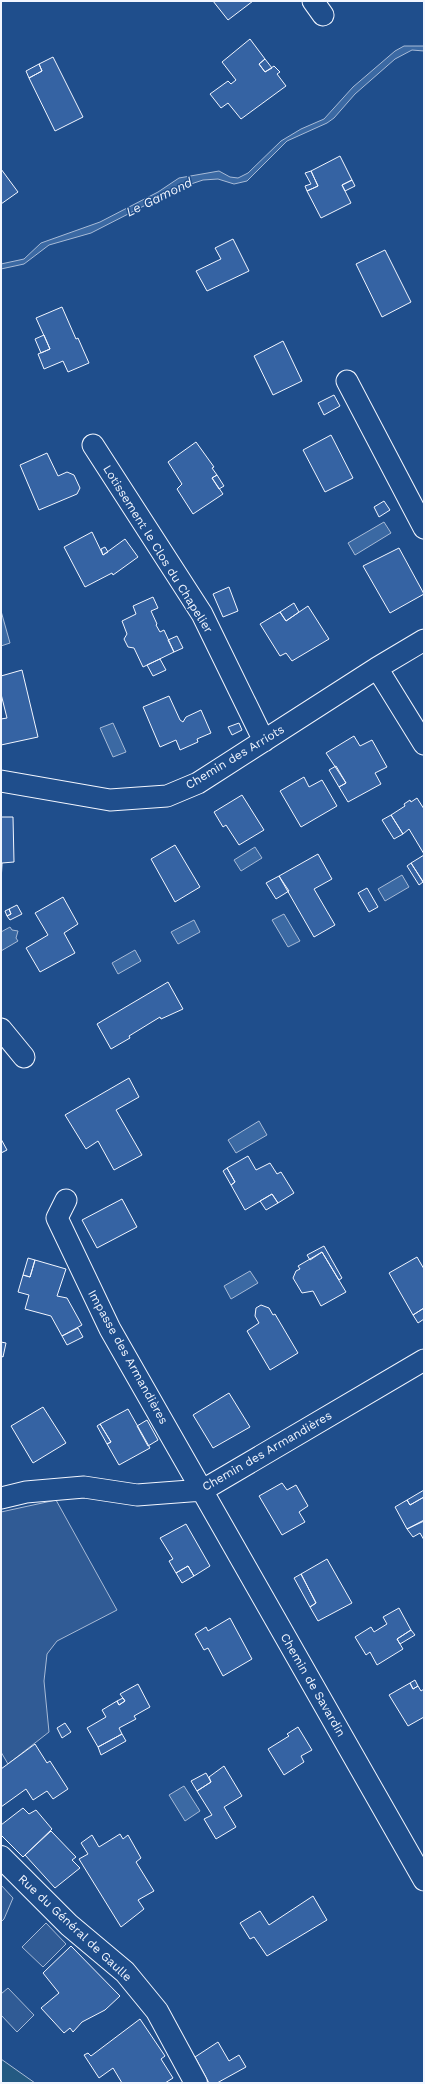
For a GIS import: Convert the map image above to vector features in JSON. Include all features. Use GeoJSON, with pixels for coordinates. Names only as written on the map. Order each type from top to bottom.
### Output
{"type":"FeatureCollection","features":[{"type":"Feature","properties":{"kind":"main road","name":"Rue du Général de Gaulle"},"geometry":{"type":"LineString","coordinates":[[1,1857],[69,1924],[125,1972],[157,2011],[196,2083]]}},
{"type":"Feature","properties":{"kind":"street"},"geometry":{"type":"LineString","coordinates":[[347,381],[424,528]]}},
{"type":"Feature","properties":{"kind":"street","name":"Lotissement le Clos du Chapelier"},"geometry":{"type":"LineString","coordinates":[[93,445],[202,614],[264,741]]}},
{"type":"Feature","properties":{"kind":"street","name":"Chemin des Arriots"},"geometry":{"type":"LineString","coordinates":[[1,781],[110,800],[167,796],[198,783],[377,668],[424,640]]}},
{"type":"Feature","properties":{"kind":"street"},"geometry":{"type":"LineString","coordinates":[[377,668],[424,744]]}},
{"type":"Feature","properties":{"kind":"street"},"geometry":{"type":"LineString","coordinates":[[1,1029],[24,1057]]}},
{"type":"Feature","properties":{"kind":"street","name":"Impasse des Armandières"},"geometry":{"type":"LineString","coordinates":[[66,1200],[57,1218],[110,1329],[203,1490]]}},
{"type":"Feature","properties":{"kind":"street","name":"Chemin des Armandières"},"geometry":{"type":"LineString","coordinates":[[1,1498],[26,1492],[84,1487],[137,1495],[203,1490],[424,1360]]}},
{"type":"Feature","properties":{"kind":"street","name":"Chemin de Savardin"},"geometry":{"type":"LineString","coordinates":[[203,1490],[424,1880]]}},
{"type":"Feature","properties":{"kind":"shaded area"},"geometry":{"type":"Polygon","coordinates":[[[56,1500],[117,1610],[57,1641],[47,1654],[44,1681],[49,1732],[8,1764],[1,1752],[1,1512],[56,1500]]]}},
{"type":"Feature","properties":{"kind":"shaded area"},"geometry":{"type":"Polygon","coordinates":[[[1,1885],[13,1898],[4,1919],[1,1922],[1,1885]]]}},
{"type":"Feature","properties":{"kind":"shaded area"},"geometry":{"type":"Polygon","coordinates":[[[46,1923],[66,1944],[43,1967],[22,1947],[46,1923]]]}},
{"type":"Feature","properties":{"kind":"shaded area"},"geometry":{"type":"Polygon","coordinates":[[[8,1988],[34,2015],[17,2032],[1,2015],[1,1994],[8,1988]]]}},
{"type":"Feature","properties":{"kind":"shaded area"},"geometry":{"type":"Polygon","coordinates":[[[1,2059],[35,2083],[1,2083],[1,2059]]]}},
{"type":"Feature","properties":{"kind":"water","name":"Le Gamond"},"geometry":{"type":"Polygon","coordinates":[[[404,46],[424,46],[424,51],[412,50],[395,59],[355,94],[334,118],[327,123],[287,141],[247,181],[234,184],[218,179],[203,180],[179,188],[91,233],[49,245],[24,264],[1,269],[1,264],[24,259],[41,243],[100,222],[158,192],[179,178],[219,171],[230,177],[238,178],[248,173],[281,141],[301,129],[324,119],[353,87],[395,51],[404,46]]]}},
{"type":"Feature","properties":{"kind":"water"},"geometry":{"type":"Polygon","coordinates":[[[384,522],[391,533],[355,555],[348,543],[384,522]]]}},
{"type":"Feature","properties":{"kind":"water"},"geometry":{"type":"Polygon","coordinates":[[[1,611],[10,643],[1,646],[1,611]]]}},
{"type":"Feature","properties":{"kind":"water"},"geometry":{"type":"Polygon","coordinates":[[[113,723],[126,752],[113,757],[100,728],[113,723]]]}},
{"type":"Feature","properties":{"kind":"water"},"geometry":{"type":"Polygon","coordinates":[[[255,847],[262,858],[241,871],[234,860],[255,847]]]}},
{"type":"Feature","properties":{"kind":"water"},"geometry":{"type":"Polygon","coordinates":[[[402,875],[409,887],[385,901],[378,889],[402,875]]]}},
{"type":"Feature","properties":{"kind":"water"},"geometry":{"type":"Polygon","coordinates":[[[284,914],[300,941],[288,947],[272,920],[284,914]]]}},
{"type":"Feature","properties":{"kind":"water"},"geometry":{"type":"Polygon","coordinates":[[[194,920],[200,932],[178,944],[171,932],[194,920]]]}},
{"type":"Feature","properties":{"kind":"water"},"geometry":{"type":"Polygon","coordinates":[[[10,927],[12,930],[18,931],[16,938],[18,941],[1,951],[1,932],[10,927]]]}},
{"type":"Feature","properties":{"kind":"water"},"geometry":{"type":"Polygon","coordinates":[[[135,950],[141,961],[118,974],[112,963],[135,950]]]}},
{"type":"Feature","properties":{"kind":"water"},"geometry":{"type":"Polygon","coordinates":[[[259,1121],[267,1135],[236,1153],[228,1140],[259,1121]]]}},
{"type":"Feature","properties":{"kind":"water"},"geometry":{"type":"Polygon","coordinates":[[[250,1271],[258,1283],[231,1299],[224,1286],[250,1271]]]}},
{"type":"Feature","properties":{"kind":"water"},"geometry":{"type":"Polygon","coordinates":[[[184,1786],[200,1811],[185,1821],[169,1795],[184,1786]]]}},
{"type":"Feature","properties":{"kind":"building"},"geometry":{"type":"Polygon","coordinates":[[[213,1],[253,1],[228,20],[213,1]]]}},
{"type":"Feature","properties":{"kind":"building"},"geometry":{"type":"Polygon","coordinates":[[[250,39],[265,59],[259,64],[265,72],[274,66],[280,72],[277,74],[286,86],[241,119],[228,103],[221,108],[210,94],[228,81],[231,84],[236,80],[222,62],[250,39]]]}},
{"type":"Feature","properties":{"kind":"building"},"geometry":{"type":"Polygon","coordinates":[[[53,57],[83,117],[55,131],[29,78],[42,71],[39,64],[53,57]]]}},
{"type":"Feature","properties":{"kind":"building"},"geometry":{"type":"Polygon","coordinates":[[[265,59],[272,68],[265,72],[259,64],[265,59]]]}},
{"type":"Feature","properties":{"kind":"building"},"geometry":{"type":"Polygon","coordinates":[[[39,64],[42,71],[29,78],[26,71],[39,64]]]}},
{"type":"Feature","properties":{"kind":"building"},"geometry":{"type":"Polygon","coordinates":[[[340,156],[352,180],[342,185],[351,203],[321,218],[307,191],[318,186],[311,171],[340,156]]]}},
{"type":"Feature","properties":{"kind":"building"},"geometry":{"type":"Polygon","coordinates":[[[1,169],[18,192],[1,204],[1,169]]]}},
{"type":"Feature","properties":{"kind":"building"},"geometry":{"type":"Polygon","coordinates":[[[311,171],[318,186],[307,191],[305,186],[311,184],[305,173],[311,171]]]}},
{"type":"Feature","properties":{"kind":"building"},"geometry":{"type":"Polygon","coordinates":[[[352,180],[355,186],[345,191],[342,185],[352,180]]]}},
{"type":"Feature","properties":{"kind":"building"},"geometry":{"type":"Polygon","coordinates":[[[233,239],[249,271],[207,291],[196,271],[221,259],[215,248],[233,239]]]}},
{"type":"Feature","properties":{"kind":"building"},"geometry":{"type":"Polygon","coordinates":[[[385,250],[411,302],[382,317],[356,264],[385,250]]]}},
{"type":"Feature","properties":{"kind":"building"},"geometry":{"type":"Polygon","coordinates":[[[62,307],[76,339],[78,338],[89,363],[68,372],[63,361],[44,369],[38,354],[50,349],[36,318],[62,307]]]}},
{"type":"Feature","properties":{"kind":"building"},"geometry":{"type":"Polygon","coordinates":[[[44,335],[50,349],[41,353],[35,339],[44,335]]]}},
{"type":"Feature","properties":{"kind":"building"},"geometry":{"type":"Polygon","coordinates":[[[283,341],[302,381],[273,395],[254,356],[283,341]]]}},
{"type":"Feature","properties":{"kind":"building"},"geometry":{"type":"Polygon","coordinates":[[[334,395],[340,406],[324,415],[318,403],[334,395]]]}},
{"type":"Feature","properties":{"kind":"building"},"geometry":{"type":"Polygon","coordinates":[[[331,435],[353,478],[325,492],[303,450],[331,435]]]}},
{"type":"Feature","properties":{"kind":"building"},"geometry":{"type":"Polygon","coordinates":[[[196,442],[214,467],[212,468],[217,475],[212,478],[223,494],[193,514],[177,489],[182,484],[168,462],[196,442]]]}},
{"type":"Feature","properties":{"kind":"building"},"geometry":{"type":"Polygon","coordinates":[[[47,453],[58,476],[67,472],[74,475],[80,488],[77,494],[39,510],[20,465],[47,453]]]}},
{"type":"Feature","properties":{"kind":"building"},"geometry":{"type":"Polygon","coordinates":[[[217,475],[224,486],[219,489],[212,478],[217,475]]]}},
{"type":"Feature","properties":{"kind":"building"},"geometry":{"type":"Polygon","coordinates":[[[384,501],[390,510],[379,517],[374,507],[384,501]]]}},
{"type":"Feature","properties":{"kind":"building"},"geometry":{"type":"Polygon","coordinates":[[[92,532],[103,555],[125,539],[138,557],[113,575],[112,573],[85,587],[64,547],[92,532]]]}},
{"type":"Feature","properties":{"kind":"building"},"geometry":{"type":"Polygon","coordinates":[[[105,547],[108,552],[103,555],[101,549],[105,547]]]}},
{"type":"Feature","properties":{"kind":"building"},"geometry":{"type":"Polygon","coordinates":[[[399,548],[424,594],[390,613],[363,566],[399,548]]]}},
{"type":"Feature","properties":{"kind":"building"},"geometry":{"type":"Polygon","coordinates":[[[229,587],[238,611],[223,617],[213,594],[229,587]]]}},
{"type":"Feature","properties":{"kind":"building"},"geometry":{"type":"Polygon","coordinates":[[[153,597],[158,608],[151,611],[157,624],[156,625],[160,632],[164,630],[174,652],[143,667],[134,648],[128,647],[124,639],[127,634],[122,621],[136,614],[133,606],[153,597]]]}},
{"type":"Feature","properties":{"kind":"building"},"geometry":{"type":"Polygon","coordinates":[[[294,603],[299,612],[286,621],[280,612],[294,603]]]}},
{"type":"Feature","properties":{"kind":"building"},"geometry":{"type":"Polygon","coordinates":[[[308,606],[329,639],[292,661],[286,653],[280,656],[260,624],[280,612],[286,621],[308,606]]]}},
{"type":"Feature","properties":{"kind":"building"},"geometry":{"type":"Polygon","coordinates":[[[177,636],[183,648],[174,652],[168,640],[177,636]]]}},
{"type":"Feature","properties":{"kind":"building"},"geometry":{"type":"Polygon","coordinates":[[[160,659],[166,670],[153,676],[147,665],[160,659]]]}},
{"type":"Feature","properties":{"kind":"building"},"geometry":{"type":"Polygon","coordinates":[[[22,670],[38,737],[1,745],[1,719],[7,718],[1,694],[1,676],[22,670]]]}},
{"type":"Feature","properties":{"kind":"building"},"geometry":{"type":"Polygon","coordinates":[[[169,696],[180,720],[183,722],[186,717],[201,710],[211,733],[197,739],[198,742],[180,750],[176,740],[160,747],[143,707],[169,696]]]}},
{"type":"Feature","properties":{"kind":"building"},"geometry":{"type":"Polygon","coordinates":[[[239,723],[242,730],[232,735],[228,727],[239,723]]]}},
{"type":"Feature","properties":{"kind":"building"},"geometry":{"type":"Polygon","coordinates":[[[354,736],[360,746],[372,740],[387,767],[375,773],[381,784],[348,802],[339,787],[346,783],[326,753],[354,736]]]}},
{"type":"Feature","properties":{"kind":"building"},"geometry":{"type":"Polygon","coordinates":[[[336,766],[346,783],[339,787],[329,770],[336,766]]]}},
{"type":"Feature","properties":{"kind":"building"},"geometry":{"type":"Polygon","coordinates":[[[304,777],[309,787],[322,780],[337,806],[301,827],[280,791],[304,777]]]}},
{"type":"Feature","properties":{"kind":"building"},"geometry":{"type":"Polygon","coordinates":[[[242,795],[264,830],[239,845],[226,825],[223,827],[214,812],[242,795]]]}},
{"type":"Feature","properties":{"kind":"building"},"geometry":{"type":"Polygon","coordinates":[[[417,798],[424,809],[424,854],[409,829],[403,834],[391,815],[405,806],[404,804],[410,800],[411,802],[417,798]]]}},
{"type":"Feature","properties":{"kind":"building"},"geometry":{"type":"Polygon","coordinates":[[[391,815],[403,834],[394,839],[382,820],[391,815]]]}},
{"type":"Feature","properties":{"kind":"building"},"geometry":{"type":"Polygon","coordinates":[[[1,817],[13,817],[14,862],[2,863],[1,883],[1,817]]]}},
{"type":"Feature","properties":{"kind":"building"},"geometry":{"type":"Polygon","coordinates":[[[175,845],[200,887],[175,902],[151,859],[175,845]]]}},
{"type":"Feature","properties":{"kind":"building"},"geometry":{"type":"Polygon","coordinates":[[[318,854],[332,879],[314,889],[335,925],[314,937],[279,876],[318,854]]]}},
{"type":"Feature","properties":{"kind":"building"},"geometry":{"type":"Polygon","coordinates":[[[424,855],[424,883],[411,863],[424,855]]]}},
{"type":"Feature","properties":{"kind":"building"},"geometry":{"type":"Polygon","coordinates":[[[411,863],[423,882],[419,885],[407,866],[411,863]]]}},
{"type":"Feature","properties":{"kind":"building"},"geometry":{"type":"Polygon","coordinates":[[[279,876],[289,891],[276,899],[266,883],[279,876]]]}},
{"type":"Feature","properties":{"kind":"building"},"geometry":{"type":"Polygon","coordinates":[[[367,888],[378,907],[369,912],[358,893],[367,888]]]}},
{"type":"Feature","properties":{"kind":"building"},"geometry":{"type":"Polygon","coordinates":[[[63,897],[78,924],[64,933],[75,953],[40,972],[26,948],[48,935],[35,913],[63,897]]]}},
{"type":"Feature","properties":{"kind":"building"},"geometry":{"type":"Polygon","coordinates":[[[17,905],[22,914],[10,920],[7,916],[11,914],[9,909],[17,905]]]}},
{"type":"Feature","properties":{"kind":"building"},"geometry":{"type":"Polygon","coordinates":[[[9,909],[11,914],[7,916],[5,911],[9,909]]]}},
{"type":"Feature","properties":{"kind":"building"},"geometry":{"type":"Polygon","coordinates":[[[168,982],[183,1009],[161,1019],[160,1017],[111,1049],[97,1024],[168,982]]]}},
{"type":"Feature","properties":{"kind":"building"},"geometry":{"type":"Polygon","coordinates":[[[129,1078],[139,1097],[116,1110],[142,1155],[114,1170],[98,1141],[86,1149],[65,1115],[129,1078]]]}},
{"type":"Feature","properties":{"kind":"building"},"geometry":{"type":"Polygon","coordinates":[[[1,1139],[7,1150],[1,1153],[1,1139]]]}},
{"type":"Feature","properties":{"kind":"building"},"geometry":{"type":"Polygon","coordinates":[[[248,1156],[256,1170],[270,1163],[277,1174],[281,1172],[294,1193],[278,1203],[272,1194],[245,1210],[231,1185],[235,1182],[227,1168],[248,1156]]]}},
{"type":"Feature","properties":{"kind":"building"},"geometry":{"type":"Polygon","coordinates":[[[227,1168],[235,1182],[231,1185],[223,1171],[227,1168]]]}},
{"type":"Feature","properties":{"kind":"building"},"geometry":{"type":"Polygon","coordinates":[[[272,1194],[278,1203],[266,1210],[260,1201],[272,1194]]]}},
{"type":"Feature","properties":{"kind":"building"},"geometry":{"type":"Polygon","coordinates":[[[122,1199],[137,1227],[97,1248],[82,1220],[122,1199]]]}},
{"type":"Feature","properties":{"kind":"building"},"geometry":{"type":"Polygon","coordinates":[[[324,1246],[342,1278],[339,1280],[322,1252],[310,1260],[307,1255],[324,1246]]]}},
{"type":"Feature","properties":{"kind":"building"},"geometry":{"type":"Polygon","coordinates":[[[322,1252],[346,1292],[321,1306],[313,1291],[302,1293],[293,1278],[296,1271],[300,1269],[298,1266],[322,1252]]]}},
{"type":"Feature","properties":{"kind":"building"},"geometry":{"type":"Polygon","coordinates":[[[417,1257],[424,1269],[424,1308],[413,1315],[389,1273],[417,1257]]]}},
{"type":"Feature","properties":{"kind":"building"},"geometry":{"type":"Polygon","coordinates":[[[28,1258],[35,1260],[30,1277],[23,1275],[28,1258]]]}},
{"type":"Feature","properties":{"kind":"building"},"geometry":{"type":"Polygon","coordinates":[[[35,1260],[66,1269],[57,1296],[67,1298],[82,1325],[62,1336],[51,1316],[25,1309],[29,1295],[18,1292],[23,1275],[30,1277],[35,1260]]]}},
{"type":"Feature","properties":{"kind":"building"},"geometry":{"type":"Polygon","coordinates":[[[261,1305],[269,1308],[273,1315],[275,1314],[298,1353],[270,1370],[247,1331],[259,1323],[255,1316],[256,1308],[261,1305]]]}},
{"type":"Feature","properties":{"kind":"building"},"geometry":{"type":"Polygon","coordinates":[[[424,1308],[424,1319],[418,1323],[413,1315],[424,1308]]]}},
{"type":"Feature","properties":{"kind":"building"},"geometry":{"type":"Polygon","coordinates":[[[78,1328],[83,1337],[67,1345],[62,1336],[78,1328]]]}},
{"type":"Feature","properties":{"kind":"building"},"geometry":{"type":"Polygon","coordinates":[[[1,1342],[6,1343],[3,1357],[1,1356],[1,1342]]]}},
{"type":"Feature","properties":{"kind":"building"},"geometry":{"type":"Polygon","coordinates":[[[229,1393],[250,1427],[213,1448],[193,1415],[229,1393]]]}},
{"type":"Feature","properties":{"kind":"building"},"geometry":{"type":"Polygon","coordinates":[[[43,1407],[66,1443],[33,1463],[11,1426],[43,1407]]]}},
{"type":"Feature","properties":{"kind":"building"},"geometry":{"type":"Polygon","coordinates":[[[128,1409],[150,1448],[119,1465],[107,1444],[111,1442],[100,1424],[128,1409]]]}},
{"type":"Feature","properties":{"kind":"building"},"geometry":{"type":"Polygon","coordinates":[[[147,1420],[158,1440],[148,1446],[137,1426],[147,1420]]]}},
{"type":"Feature","properties":{"kind":"building"},"geometry":{"type":"Polygon","coordinates":[[[100,1424],[111,1442],[107,1444],[97,1426],[100,1424]]]}},
{"type":"Feature","properties":{"kind":"building"},"geometry":{"type":"Polygon","coordinates":[[[282,1483],[287,1490],[296,1485],[308,1506],[299,1512],[305,1522],[282,1535],[259,1496],[282,1483]]]}},
{"type":"Feature","properties":{"kind":"building"},"geometry":{"type":"Polygon","coordinates":[[[424,1490],[424,1497],[410,1505],[407,1500],[424,1490]]]}},
{"type":"Feature","properties":{"kind":"building"},"geometry":{"type":"Polygon","coordinates":[[[424,1497],[424,1521],[407,1529],[395,1507],[407,1500],[410,1505],[424,1497]]]}},
{"type":"Feature","properties":{"kind":"building"},"geometry":{"type":"Polygon","coordinates":[[[424,1520],[424,1540],[420,1533],[413,1537],[407,1529],[424,1520]]]}},
{"type":"Feature","properties":{"kind":"building"},"geometry":{"type":"Polygon","coordinates":[[[186,1524],[210,1566],[194,1576],[188,1566],[176,1573],[169,1561],[173,1559],[160,1538],[186,1524]]]}},
{"type":"Feature","properties":{"kind":"building"},"geometry":{"type":"Polygon","coordinates":[[[327,1559],[352,1603],[318,1621],[310,1607],[316,1603],[301,1574],[327,1559]]]}},
{"type":"Feature","properties":{"kind":"building"},"geometry":{"type":"Polygon","coordinates":[[[188,1566],[194,1576],[182,1583],[176,1573],[188,1566]]]}},
{"type":"Feature","properties":{"kind":"building"},"geometry":{"type":"Polygon","coordinates":[[[301,1574],[316,1603],[310,1607],[294,1578],[301,1574]]]}},
{"type":"Feature","properties":{"kind":"building"},"geometry":{"type":"Polygon","coordinates":[[[399,1608],[411,1630],[397,1639],[403,1649],[377,1665],[370,1652],[366,1655],[355,1637],[371,1627],[374,1632],[387,1624],[383,1617],[399,1608]]]}},
{"type":"Feature","properties":{"kind":"building"},"geometry":{"type":"Polygon","coordinates":[[[230,1618],[252,1659],[223,1676],[208,1648],[204,1650],[195,1634],[206,1627],[208,1631],[230,1618]]]}},
{"type":"Feature","properties":{"kind":"building"},"geometry":{"type":"Polygon","coordinates":[[[411,1630],[415,1635],[400,1644],[397,1639],[411,1630]]]}},
{"type":"Feature","properties":{"kind":"building"},"geometry":{"type":"Polygon","coordinates":[[[415,1680],[418,1686],[413,1689],[410,1683],[415,1680]]]}},
{"type":"Feature","properties":{"kind":"building"},"geometry":{"type":"Polygon","coordinates":[[[410,1683],[413,1689],[418,1686],[421,1691],[424,1689],[424,1717],[408,1726],[389,1695],[410,1683]]]}},
{"type":"Feature","properties":{"kind":"building"},"geometry":{"type":"Polygon","coordinates":[[[138,1684],[150,1707],[134,1716],[136,1719],[119,1728],[122,1734],[98,1747],[87,1728],[106,1717],[102,1710],[117,1701],[119,1705],[125,1701],[120,1694],[138,1684]]]}},
{"type":"Feature","properties":{"kind":"building"},"geometry":{"type":"Polygon","coordinates":[[[123,1698],[125,1701],[119,1705],[117,1701],[123,1698]]]}},
{"type":"Feature","properties":{"kind":"building"},"geometry":{"type":"Polygon","coordinates":[[[65,1723],[71,1732],[62,1738],[57,1728],[65,1723]]]}},
{"type":"Feature","properties":{"kind":"building"},"geometry":{"type":"Polygon","coordinates":[[[298,1727],[312,1750],[301,1756],[304,1762],[284,1775],[268,1749],[289,1736],[287,1734],[298,1727]]]}},
{"type":"Feature","properties":{"kind":"building"},"geometry":{"type":"Polygon","coordinates":[[[122,1734],[126,1741],[101,1755],[98,1747],[122,1734]]]}},
{"type":"Feature","properties":{"kind":"building"},"geometry":{"type":"Polygon","coordinates":[[[35,1744],[47,1763],[50,1761],[68,1789],[53,1799],[47,1791],[33,1800],[26,1789],[1,1807],[1,1769],[35,1744]]]}},
{"type":"Feature","properties":{"kind":"building"},"geometry":{"type":"Polygon","coordinates":[[[224,1766],[242,1796],[224,1807],[236,1827],[216,1839],[204,1819],[212,1815],[197,1791],[211,1782],[209,1777],[224,1766]]]}},
{"type":"Feature","properties":{"kind":"building"},"geometry":{"type":"Polygon","coordinates":[[[206,1773],[211,1782],[197,1791],[191,1781],[206,1773]]]}},
{"type":"Feature","properties":{"kind":"building"},"geometry":{"type":"Polygon","coordinates":[[[23,1808],[29,1814],[36,1810],[52,1829],[23,1857],[1,1835],[1,1825],[23,1808]]]}},
{"type":"Feature","properties":{"kind":"building"},"geometry":{"type":"Polygon","coordinates":[[[51,1831],[76,1857],[72,1860],[80,1868],[55,1888],[25,1855],[51,1831]]]}},
{"type":"Feature","properties":{"kind":"building"},"geometry":{"type":"Polygon","coordinates":[[[120,1834],[123,1839],[128,1835],[141,1858],[136,1862],[154,1891],[138,1900],[144,1909],[121,1927],[79,1859],[88,1854],[81,1843],[92,1835],[99,1847],[120,1834]]]}},
{"type":"Feature","properties":{"kind":"building"},"geometry":{"type":"Polygon","coordinates":[[[313,1896],[327,1920],[267,1956],[254,1937],[250,1939],[240,1923],[260,1911],[269,1925],[313,1896]]]}},
{"type":"Feature","properties":{"kind":"building"},"geometry":{"type":"Polygon","coordinates":[[[71,1946],[120,1996],[105,2010],[82,2022],[73,2032],[70,2028],[64,2033],[41,2008],[59,1993],[43,1973],[71,1946]]]}},
{"type":"Feature","properties":{"kind":"building"},"geometry":{"type":"Polygon","coordinates":[[[140,2019],[165,2056],[161,2059],[173,2078],[165,2083],[122,2083],[113,2068],[99,2078],[84,2055],[88,2053],[91,2056],[140,2019]]]}},
{"type":"Feature","properties":{"kind":"building"},"geometry":{"type":"Polygon","coordinates":[[[218,2042],[229,2061],[239,2055],[246,2067],[217,2083],[209,2083],[195,2057],[218,2042]]]}}]}
